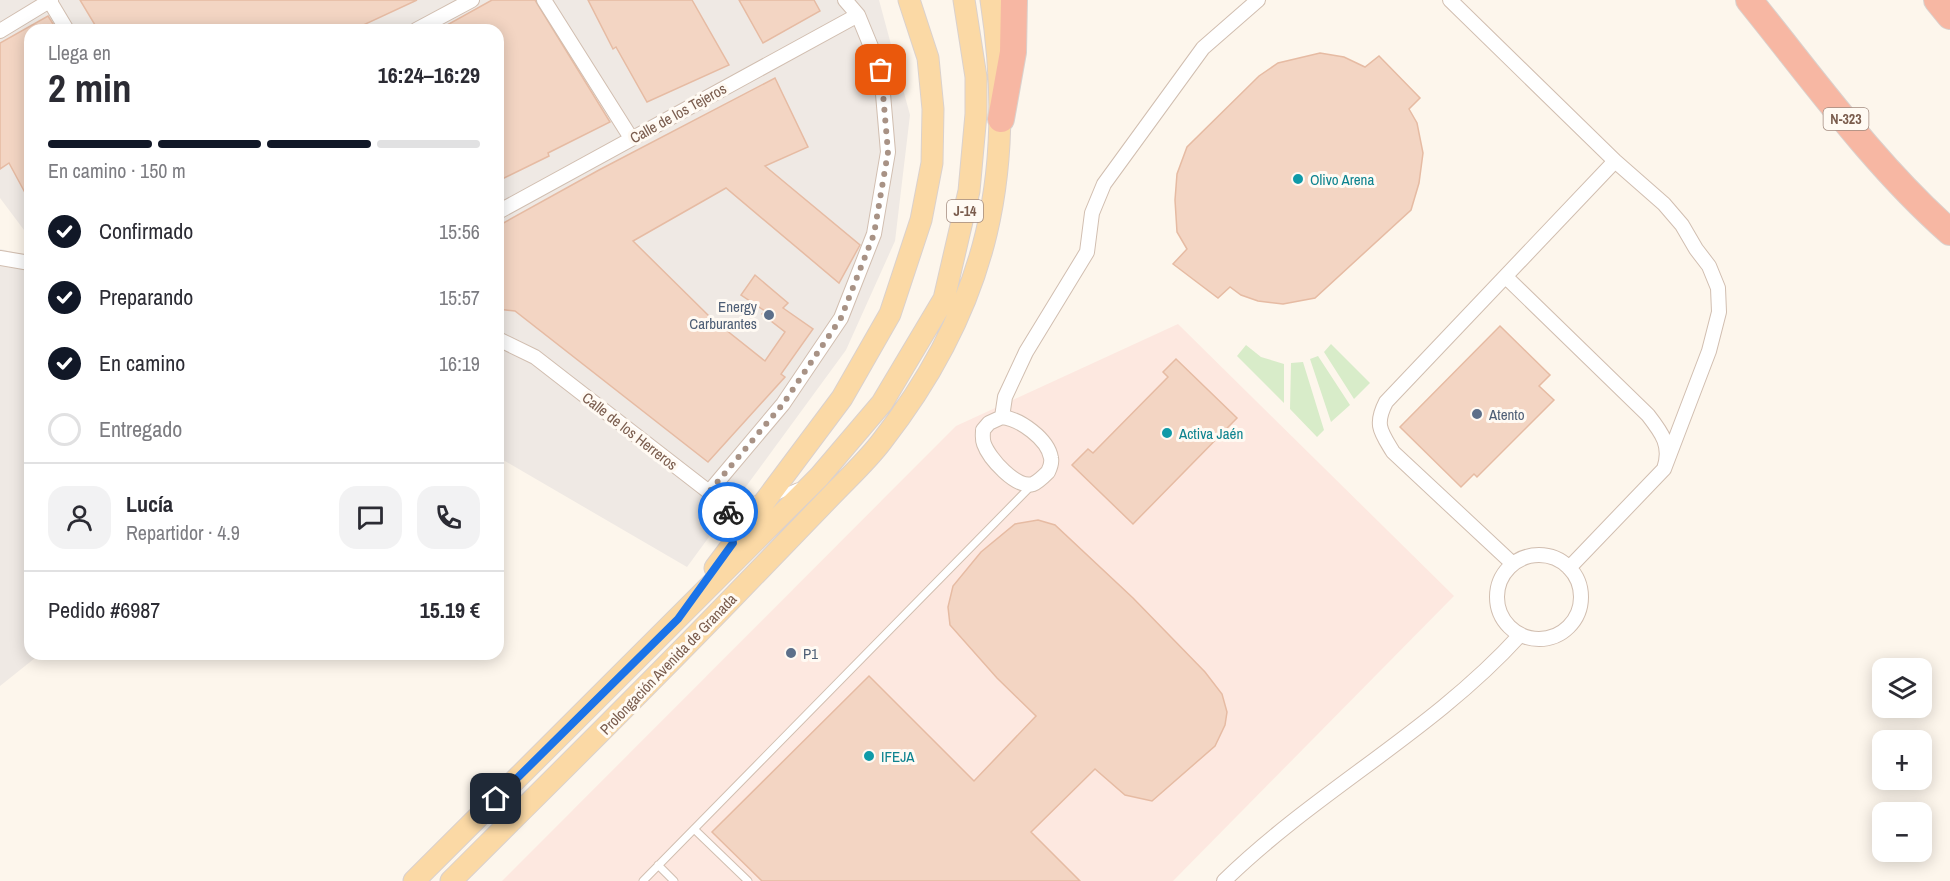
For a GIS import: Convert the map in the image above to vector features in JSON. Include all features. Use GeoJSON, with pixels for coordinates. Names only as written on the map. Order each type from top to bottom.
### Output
{"type":"FeatureCollection","features":[{"type":"Feature","properties":{"kind":"highway"},"geometry":{"type":"LineString","coordinates":[[1001,119],[1013,52],[1014,0]]}},
{"type":"Feature","properties":{"kind":"highway","name":"N-323"},"geometry":{"type":"LineString","coordinates":[[1749,0],[1867,146],[1928,212],[1950,232]]}},
{"type":"Feature","properties":{"kind":"highway"},"geometry":{"type":"LineString","coordinates":[[1937,0],[1950,15]]}},
{"type":"Feature","properties":{"kind":"main road"},"geometry":{"type":"LineString","coordinates":[[678,619],[842,398],[890,314],[921,220],[932,163],[933,109],[928,58],[909,0]]}},
{"type":"Feature","properties":{"kind":"main road","name":"J-14"},"geometry":{"type":"LineString","coordinates":[[882,403],[944,299],[969,191],[976,123],[976,77],[964,0]]}},
{"type":"Feature","properties":{"kind":"main road","name":"Prolongación Avenida de Granada"},"geometry":{"type":"LineString","coordinates":[[451,881],[637,698],[881,442],[931,373],[958,320],[974,278],[991,213],[998,170],[1001,119],[1000,55],[991,0]]}},
{"type":"Feature","properties":{"kind":"main road","name":"Prolongación Avenida de Granada"},"geometry":{"type":"LineString","coordinates":[[414,881],[819,477],[882,403]]}},
{"type":"Feature","properties":{"kind":"street"},"geometry":{"type":"LineString","coordinates":[[0,31],[50,0],[64,24]]}},
{"type":"Feature","properties":{"kind":"street"},"geometry":{"type":"LineString","coordinates":[[427,24],[472,0]]}},
{"type":"Feature","properties":{"kind":"street"},"geometry":{"type":"LineString","coordinates":[[544,0],[631,138]]}},
{"type":"Feature","properties":{"kind":"street"},"geometry":{"type":"LineString","coordinates":[[709,492],[783,404],[841,318],[874,234],[888,152],[881,70],[858,15],[845,0]]}},
{"type":"Feature","properties":{"kind":"street"},"geometry":{"type":"LineString","coordinates":[[1002,417],[1005,397],[1026,352],[1087,252],[1092,213],[1104,184],[1203,48],[1258,0]]}},
{"type":"Feature","properties":{"kind":"street"},"geometry":{"type":"LineString","coordinates":[[1450,0],[1616,161],[1664,204],[1682,225],[1695,249],[1709,266],[1718,288],[1719,312],[1710,351],[1664,469],[1569,568]]}},
{"type":"Feature","properties":{"kind":"street","name":"Calle de los Tejeros"},"geometry":{"type":"LineString","coordinates":[[504,209],[858,15]]}},
{"type":"Feature","properties":{"kind":"street"},"geometry":{"type":"LineString","coordinates":[[1513,564],[1393,452],[1380,430],[1379,415],[1386,402],[1616,161]]}},
{"type":"Feature","properties":{"kind":"street"},"geometry":{"type":"LineString","coordinates":[[0,258],[24,262]]}},
{"type":"Feature","properties":{"kind":"street"},"geometry":{"type":"LineString","coordinates":[[1506,277],[1648,415],[1665,437],[1668,458],[1664,469]]}},
{"type":"Feature","properties":{"kind":"street","name":"Calle de los Herreros"},"geometry":{"type":"LineString","coordinates":[[504,342],[535,357],[709,492],[725,501]]}},
{"type":"Feature","properties":{"kind":"street"},"geometry":{"type":"LineString","coordinates":[[1002,417],[1018,422],[1046,446],[1051,457],[1048,472],[1033,484],[1015,479],[1000,468],[984,446],[983,430],[989,423],[1002,417]]}},
{"type":"Feature","properties":{"kind":"street"},"geometry":{"type":"LineString","coordinates":[[725,501],[733,543]]}},
{"type":"Feature","properties":{"kind":"street"},"geometry":{"type":"LineString","coordinates":[[1532,556],[1545,556],[1558,560],[1569,568],[1577,581],[1581,596],[1578,612],[1570,625],[1551,637],[1535,639],[1520,635],[1505,622],[1498,605],[1499,585],[1502,577],[1513,564],[1532,556]]}},
{"type":"Feature","properties":{"kind":"street"},"geometry":{"type":"LineString","coordinates":[[1224,881],[1301,815],[1419,728],[1466,688],[1520,635]]}},
{"type":"Feature","properties":{"kind":"lane"},"geometry":{"type":"LineString","coordinates":[[725,501],[767,499],[782,496],[795,489],[859,421],[882,403]]}},
{"type":"Feature","properties":{"kind":"lane"},"geometry":{"type":"LineString","coordinates":[[643,881],[1033,484]]}},
{"type":"Feature","properties":{"kind":"lane"},"geometry":{"type":"LineString","coordinates":[[694,829],[748,881]]}},
{"type":"Feature","properties":{"kind":"lane"},"geometry":{"type":"LineString","coordinates":[[658,866],[674,881]]}},
{"type":"Feature","properties":{"kind":"shaded area"},"geometry":{"type":"Polygon","coordinates":[[[0,0],[879,0],[910,115],[895,241],[846,350],[687,567],[504,460],[504,24],[24,24],[24,230],[0,198],[0,0]]]}},
{"type":"Feature","properties":{"kind":"shaded area"},"geometry":{"type":"Polygon","coordinates":[[[0,249],[24,255],[24,660],[32,660],[0,686],[0,249]]]}},
{"type":"Feature","properties":{"kind":"shaded area"},"geometry":{"type":"Polygon","coordinates":[[[1178,324],[1454,596],[1173,881],[502,881],[956,426],[1178,324]]]}},
{"type":"Feature","properties":{"kind":"green space"},"geometry":{"type":"Polygon","coordinates":[[[1331,344],[1370,383],[1354,399],[1324,352],[1331,344]]]}},
{"type":"Feature","properties":{"kind":"green space"},"geometry":{"type":"Polygon","coordinates":[[[1246,345],[1261,357],[1284,364],[1284,403],[1237,356],[1246,345]]]}},
{"type":"Feature","properties":{"kind":"green space"},"geometry":{"type":"Polygon","coordinates":[[[1318,356],[1350,405],[1331,422],[1310,359],[1318,356]]]}},
{"type":"Feature","properties":{"kind":"green space"},"geometry":{"type":"Polygon","coordinates":[[[1303,362],[1324,430],[1317,437],[1290,409],[1291,363],[1303,362]]]}},
{"type":"Feature","properties":{"kind":"building"},"geometry":{"type":"Polygon","coordinates":[[[80,0],[417,0],[365,24],[94,24],[80,0]]]}},
{"type":"Feature","properties":{"kind":"building"},"geometry":{"type":"Polygon","coordinates":[[[492,0],[535,0],[610,122],[504,178],[504,24],[449,24],[492,0]]]}},
{"type":"Feature","properties":{"kind":"building"},"geometry":{"type":"Polygon","coordinates":[[[588,0],[692,0],[729,65],[647,102],[616,47],[613,49],[588,0]]]}},
{"type":"Feature","properties":{"kind":"building"},"geometry":{"type":"Polygon","coordinates":[[[739,0],[814,0],[820,11],[763,43],[739,0]]]}},
{"type":"Feature","properties":{"kind":"building"},"geometry":{"type":"Polygon","coordinates":[[[48,16],[53,24],[34,24],[48,16]]]}},
{"type":"Feature","properties":{"kind":"building"},"geometry":{"type":"Polygon","coordinates":[[[24,30],[24,191],[9,163],[0,169],[0,43],[24,30]]]}},
{"type":"Feature","properties":{"kind":"building","name":"Olivo Arena"},"geometry":{"type":"Polygon","coordinates":[[[1320,53],[1344,57],[1365,67],[1379,56],[1420,98],[1409,109],[1417,123],[1423,153],[1419,183],[1411,210],[1315,298],[1283,304],[1258,301],[1241,295],[1230,287],[1218,298],[1173,264],[1187,249],[1177,232],[1175,200],[1177,174],[1187,147],[1259,76],[1278,63],[1320,53]]]}},
{"type":"Feature","properties":{"kind":"building"},"geometry":{"type":"Polygon","coordinates":[[[775,78],[808,147],[765,166],[860,245],[839,283],[726,188],[633,241],[711,318],[765,361],[785,332],[762,314],[765,311],[741,295],[755,275],[788,303],[783,308],[813,329],[781,374],[785,377],[708,462],[515,311],[504,310],[504,223],[775,78]]]}},
{"type":"Feature","properties":{"kind":"building","name":"Atento"},"geometry":{"type":"Polygon","coordinates":[[[1500,326],[1550,375],[1539,386],[1554,400],[1477,477],[1474,474],[1461,487],[1400,427],[1500,326]]]}},
{"type":"Feature","properties":{"kind":"building","name":"Activa Jaén"},"geometry":{"type":"Polygon","coordinates":[[[1176,359],[1237,418],[1133,524],[1072,465],[1088,449],[1093,453],[1168,377],[1163,372],[1176,359]]]}},
{"type":"Feature","properties":{"kind":"building"},"geometry":{"type":"Polygon","coordinates":[[[1038,520],[1055,525],[1133,598],[1205,672],[1222,694],[1227,712],[1225,725],[1215,746],[1152,801],[1125,795],[1095,769],[1031,832],[1080,881],[762,881],[712,832],[869,676],[974,781],[1036,716],[997,678],[950,625],[948,607],[953,586],[981,552],[1015,524],[1038,520]]]}},
{"type":"Feature","properties":{"kind":"way so far"},"geometry":{"type":"LineString","coordinates":[[728,512],[725,501],[709,492],[783,404],[841,318],[874,234],[888,152],[881,70]]}},
{"type":"Feature","properties":{"kind":"place","name":"Olivo Arena"},"geometry":{"type":"Point","coordinates":[1298,179]}},
{"type":"Feature","properties":{"kind":"place","name":"Energy Carburantes"},"geometry":{"type":"Point","coordinates":[769,315]}},
{"type":"Feature","properties":{"kind":"place","name":"Atento"},"geometry":{"type":"Point","coordinates":[1477,414]}},
{"type":"Feature","properties":{"kind":"place","name":"Activa Jaén"},"geometry":{"type":"Point","coordinates":[1167,433]}},
{"type":"Feature","properties":{"kind":"place","name":"P1"},"geometry":{"type":"Point","coordinates":[791,653]}},
{"type":"Feature","properties":{"kind":"place","name":"IFEJA"},"geometry":{"type":"Point","coordinates":[869,756]}},
{"type":"Feature","properties":{"kind":"route"},"geometry":{"type":"LineString","coordinates":[[496,799],[678,619],[733,543],[728,512]]}}]}
